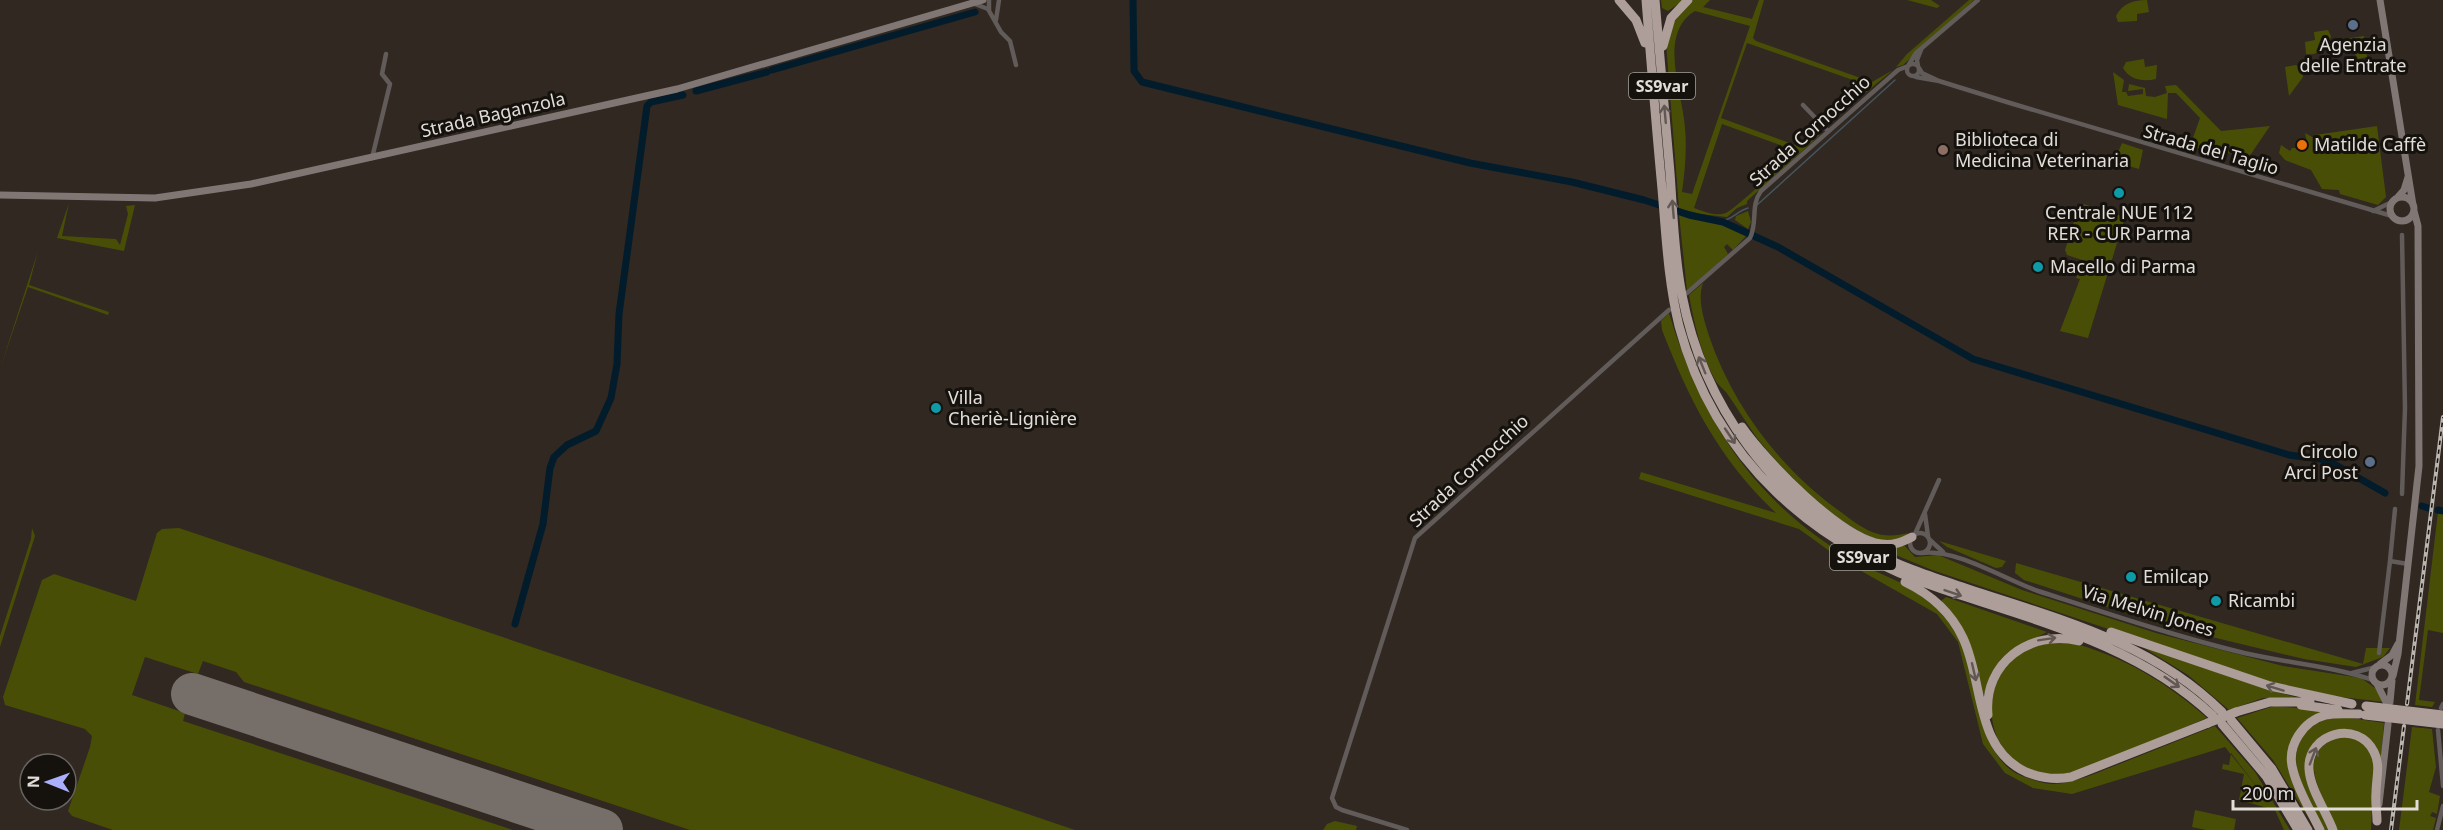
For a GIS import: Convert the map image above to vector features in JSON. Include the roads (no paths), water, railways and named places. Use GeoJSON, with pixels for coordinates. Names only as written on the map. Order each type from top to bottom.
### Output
{"type":"FeatureCollection","features":[{"type":"Feature","properties":{"kind":"highway"},"geometry":{"type":"LineString","coordinates":[[1618,0],[1632,15],[1643,35],[1656,127]]}},
{"type":"Feature","properties":{"kind":"highway","name":"SS9var"},"geometry":{"type":"LineString","coordinates":[[1646,0],[1656,127],[1665,171]]}},
{"type":"Feature","properties":{"kind":"highway","name":"SS9var"},"geometry":{"type":"LineString","coordinates":[[1655,0],[1662,87],[1665,171],[1680,328],[1709,402],[1730,437],[1763,479],[1796,512],[1830,538],[1896,573],[2087,638],[2138,661],[2179,687],[2215,717]]}},
{"type":"Feature","properties":{"kind":"highway"},"geometry":{"type":"LineString","coordinates":[[1662,87],[1665,33],[1671,18],[1688,0]]}},
{"type":"Feature","properties":{"kind":"highway","name":"SS9var"},"geometry":{"type":"LineString","coordinates":[[1671,245],[1688,322],[1711,385],[1731,421],[1764,466],[1798,501],[1831,527],[1897,564],[2101,633],[2139,651],[2187,681],[2215,717]]}},
{"type":"Feature","properties":{"kind":"highway"},"geometry":{"type":"LineString","coordinates":[[1711,385],[1768,458],[1824,511],[1876,543],[1895,544],[1914,536]]}},
{"type":"Feature","properties":{"kind":"highway"},"geometry":{"type":"LineString","coordinates":[[1830,538],[1861,561],[1926,593],[1950,616],[1967,648],[1989,729],[1997,746],[2014,765],[2034,775],[2057,779],[2088,772],[2215,717],[2229,718],[2261,704],[2281,702],[2352,704]]}},
{"type":"Feature","properties":{"kind":"highway"},"geometry":{"type":"LineString","coordinates":[[2030,609],[2051,612],[2280,689],[2352,704],[2363,712]]}},
{"type":"Feature","properties":{"kind":"highway"},"geometry":{"type":"LineString","coordinates":[[1989,729],[1987,701],[1993,679],[2005,661],[2027,645],[2046,639],[2067,638],[2138,661]]}},
{"type":"Feature","properties":{"kind":"highway"},"geometry":{"type":"LineString","coordinates":[[2281,702],[2363,712],[2441,727]]}},
{"type":"Feature","properties":{"kind":"highway"},"geometry":{"type":"LineString","coordinates":[[2320,830],[2291,762],[2294,744],[2305,727],[2318,718],[2332,714],[2442,709]]}},
{"type":"Feature","properties":{"kind":"highway"},"geometry":{"type":"LineString","coordinates":[[2229,718],[2298,830]]}},
{"type":"Feature","properties":{"kind":"highway"},"geometry":{"type":"LineString","coordinates":[[2229,718],[2272,770],[2308,830]]}},
{"type":"Feature","properties":{"kind":"highway"},"geometry":{"type":"LineString","coordinates":[[2333,830],[2312,781],[2309,766],[2316,748],[2335,734],[2355,735],[2367,742],[2374,752],[2378,767],[2377,826]]}},
{"type":"Feature","properties":{"kind":"street","name":"Strada Baganzola"},"geometry":{"type":"LineString","coordinates":[[0,195],[125,198],[172,196],[251,184],[700,83],[983,0]]}},
{"type":"Feature","properties":{"kind":"street"},"geometry":{"type":"LineString","coordinates":[[990,0],[996,23],[1010,40],[1016,65]]}},
{"type":"Feature","properties":{"kind":"street"},"geometry":{"type":"LineString","coordinates":[[993,12],[999,0]]}},
{"type":"Feature","properties":{"kind":"street","name":"Strada Cornocchio"},"geometry":{"type":"LineString","coordinates":[[1688,293],[1750,238],[1754,230],[1754,201],[1761,191],[1894,74],[1908,66],[1914,55],[1978,0]]}},
{"type":"Feature","properties":{"kind":"street"},"geometry":{"type":"LineString","coordinates":[[2380,0],[2418,226],[2419,260],[2418,483],[2398,654],[2388,702],[2372,673],[2392,655],[2398,641]]}},
{"type":"Feature","properties":{"kind":"street"},"geometry":{"type":"LineString","coordinates":[[972,3],[993,12]]}},
{"type":"Feature","properties":{"kind":"street"},"geometry":{"type":"LineString","coordinates":[[1908,66],[1911,76],[1918,74],[1917,60],[1921,50]]}},
{"type":"Feature","properties":{"kind":"street"},"geometry":{"type":"LineString","coordinates":[[372,158],[390,84],[382,74],[386,54]]}},
{"type":"Feature","properties":{"kind":"street","name":"Strada Cornocchio"},"geometry":{"type":"LineString","coordinates":[[1908,66],[1918,67]]}},
{"type":"Feature","properties":{"kind":"street","name":"Strada del Taglio"},"geometry":{"type":"LineString","coordinates":[[1918,67],[1922,73],[1939,81]]}},
{"type":"Feature","properties":{"kind":"street","name":"Strada Cornocchio"},"geometry":{"type":"LineString","coordinates":[[1894,74],[1911,76]]}},
{"type":"Feature","properties":{"kind":"street","name":"Strada del Taglio"},"geometry":{"type":"LineString","coordinates":[[1911,76],[1939,81],[2392,216]]}},
{"type":"Feature","properties":{"kind":"street"},"geometry":{"type":"LineString","coordinates":[[1803,105],[1828,131]]}},
{"type":"Feature","properties":{"kind":"street"},"geometry":{"type":"LineString","coordinates":[[2373,211],[2394,200],[2404,190],[2408,177]]}},
{"type":"Feature","properties":{"kind":"street"},"geometry":{"type":"LineString","coordinates":[[2394,200],[2406,198],[2414,208]]}},
{"type":"Feature","properties":{"kind":"street"},"geometry":{"type":"LineString","coordinates":[[2394,200],[2392,216],[2416,228],[2418,238]]}},
{"type":"Feature","properties":{"kind":"street"},"geometry":{"type":"LineString","coordinates":[[2403,221],[2411,216],[2414,208]]}},
{"type":"Feature","properties":{"kind":"street"},"geometry":{"type":"LineString","coordinates":[[2402,235],[2405,408],[2402,494]]}},
{"type":"Feature","properties":{"kind":"street"},"geometry":{"type":"LineString","coordinates":[[2404,260],[2419,260]]}},
{"type":"Feature","properties":{"kind":"street","name":"Strada Cornocchio"},"geometry":{"type":"LineString","coordinates":[[1407,830],[1341,810],[1334,804],[1334,788],[1416,538],[1669,310]]}},
{"type":"Feature","properties":{"kind":"street"},"geometry":{"type":"LineString","coordinates":[[2404,315],[2419,315]]}},
{"type":"Feature","properties":{"kind":"street"},"geometry":{"type":"LineString","coordinates":[[2405,408],[2419,407]]}},
{"type":"Feature","properties":{"kind":"street"},"geometry":{"type":"LineString","coordinates":[[1926,511],[1929,549],[1922,553],[1911,548],[1914,536],[1939,480]]}},
{"type":"Feature","properties":{"kind":"street"},"geometry":{"type":"LineString","coordinates":[[2379,653],[2395,509]]}},
{"type":"Feature","properties":{"kind":"street"},"geometry":{"type":"LineString","coordinates":[[1914,536],[1922,533],[1929,538]]}},
{"type":"Feature","properties":{"kind":"street","name":"Via Melvin Jones"},"geometry":{"type":"LineString","coordinates":[[1929,538],[1945,554]]}},
{"type":"Feature","properties":{"kind":"street","name":"Via Melvin Jones"},"geometry":{"type":"LineString","coordinates":[[1922,553],[1945,554],[2024,586],[2163,631],[2273,660],[2350,673],[2375,682]]}},
{"type":"Feature","properties":{"kind":"street"},"geometry":{"type":"LineString","coordinates":[[2390,561],[2408,564]]}},
{"type":"Feature","properties":{"kind":"street"},"geometry":{"type":"LineString","coordinates":[[2378,666],[2389,667],[2392,677]]}},
{"type":"Feature","properties":{"kind":"street","name":"Via Melvin Jones"},"geometry":{"type":"LineString","coordinates":[[2350,673],[2378,666]]}},
{"type":"Feature","properties":{"kind":"street"},"geometry":{"type":"LineString","coordinates":[[2375,682],[2386,685],[2392,677]]}},
{"type":"Feature","properties":{"kind":"street"},"geometry":{"type":"LineString","coordinates":[[2377,826],[2388,724]]}},
{"type":"Feature","properties":{"kind":"street"},"geometry":{"type":"LineString","coordinates":[[2441,727],[2443,786]]}},
{"type":"Feature","properties":{"kind":"street"},"geometry":{"type":"LineString","coordinates":[[2437,830],[2443,806]]}},
{"type":"Feature","properties":{"kind":"waterway"},"geometry":{"type":"LineString","coordinates":[[1133,0],[1134,71],[1142,82],[1470,163],[1572,182],[1644,200],[1689,215],[1723,222],[1778,247],[1973,359],[2289,455],[2327,460],[2385,493]]}},
{"type":"Feature","properties":{"kind":"waterway"},"geometry":{"type":"LineString","coordinates":[[772,70],[975,12]]}},
{"type":"Feature","properties":{"kind":"waterway"},"geometry":{"type":"LineString","coordinates":[[696,91],[767,72]]}},
{"type":"Feature","properties":{"kind":"waterway"},"geometry":{"type":"LineString","coordinates":[[1757,205],[1895,80]]}},
{"type":"Feature","properties":{"kind":"waterway"},"geometry":{"type":"LineString","coordinates":[[515,624],[543,524],[550,468],[554,457],[567,445],[596,431],[611,398],[617,364],[619,314],[647,106],[651,102],[683,95]]}},
{"type":"Feature","properties":{"kind":"waterway"},"geometry":{"type":"LineString","coordinates":[[1720,221],[1748,208]]}},
{"type":"Feature","properties":{"kind":"waterway"},"geometry":{"type":"LineString","coordinates":[[2422,506],[2428,508]]}},
{"type":"Feature","properties":{"kind":"waterway"},"geometry":{"type":"LineString","coordinates":[[2438,510],[2443,511]]}},
{"type":"Feature","properties":{"kind":"railway"},"geometry":{"type":"LineString","coordinates":[[2407,704],[2443,417]]}},
{"type":"Feature","properties":{"kind":"railway"},"geometry":{"type":"LineString","coordinates":[[2391,830],[2404,726]]}},
{"type":"Feature","properties":{"kind":"place","name":"Agenzia delle Entrate"},"geometry":{"type":"Point","coordinates":[2353,25]}},
{"type":"Feature","properties":{"kind":"place","name":"Matilde Caffè"},"geometry":{"type":"Point","coordinates":[2302,145]}},
{"type":"Feature","properties":{"kind":"place","name":"Biblioteca di Medicina Veterinaria"},"geometry":{"type":"Point","coordinates":[1943,150]}},
{"type":"Feature","properties":{"kind":"place","name":"Centrale NUE 112 RER - CUR Parma"},"geometry":{"type":"Point","coordinates":[2119,193]}},
{"type":"Feature","properties":{"kind":"place","name":"Macello di Parma"},"geometry":{"type":"Point","coordinates":[2038,267]}},
{"type":"Feature","properties":{"kind":"place","name":"Villa Cheriè-Lignière"},"geometry":{"type":"Point","coordinates":[936,408]}},
{"type":"Feature","properties":{"kind":"place","name":"Circolo Arci Post"},"geometry":{"type":"Point","coordinates":[2370,462]}},
{"type":"Feature","properties":{"kind":"place","name":"Emilcap"},"geometry":{"type":"Point","coordinates":[2131,577]}},
{"type":"Feature","properties":{"kind":"place","name":"Ricambi"},"geometry":{"type":"Point","coordinates":[2216,601]}}]}
